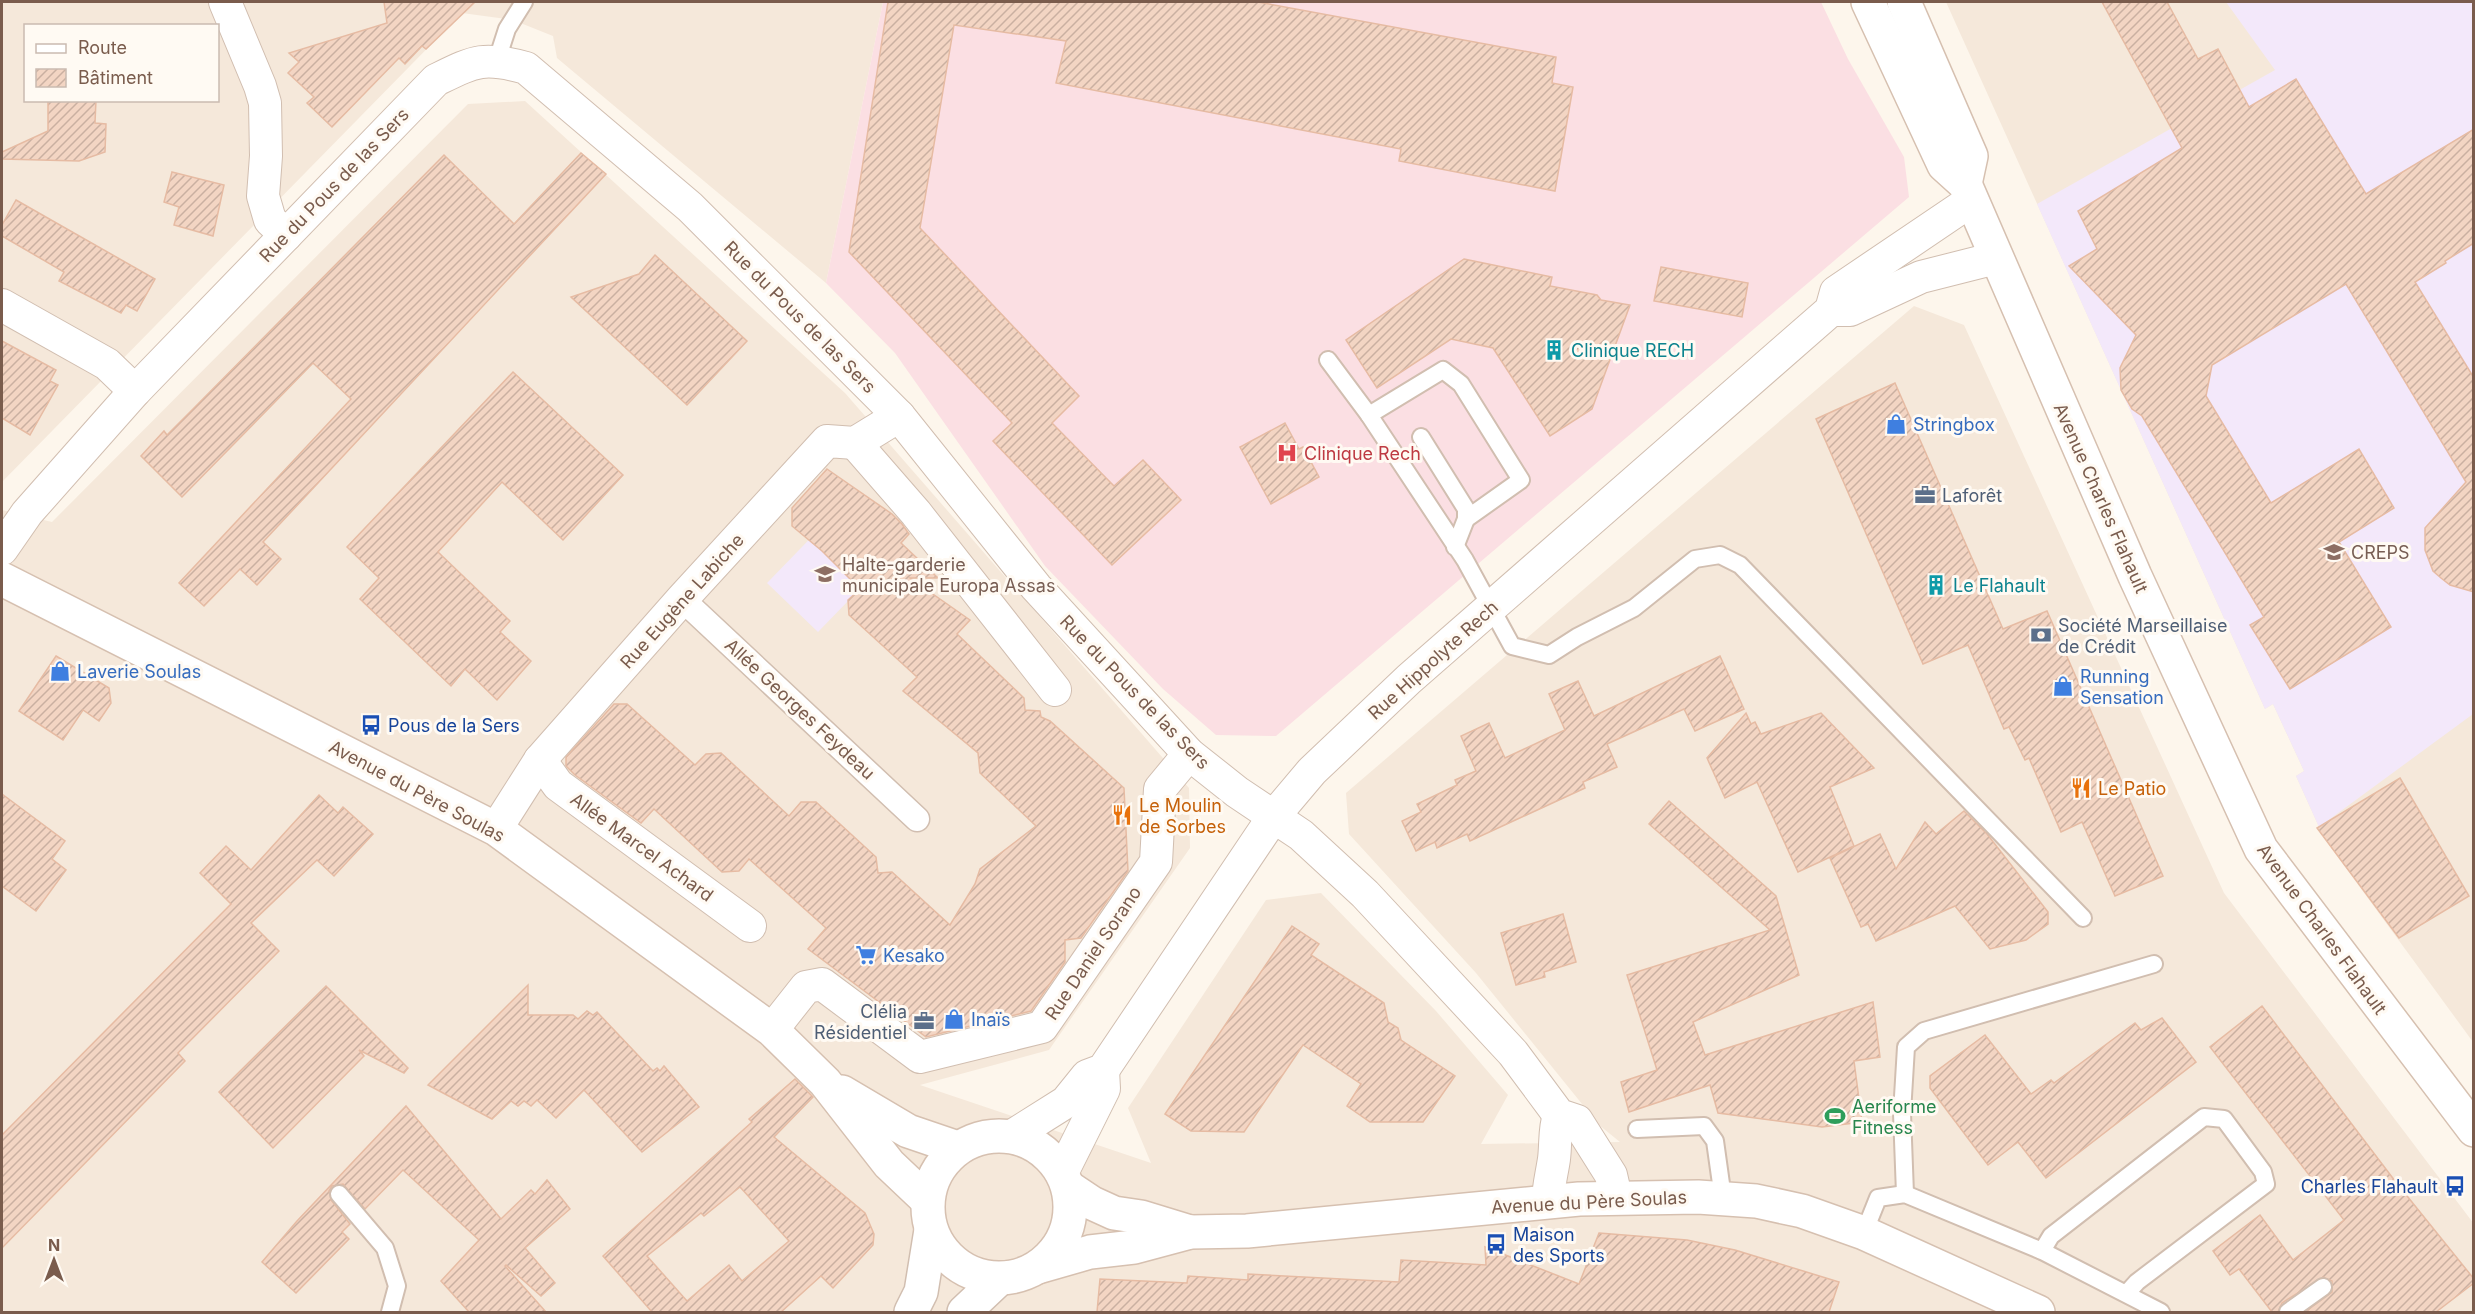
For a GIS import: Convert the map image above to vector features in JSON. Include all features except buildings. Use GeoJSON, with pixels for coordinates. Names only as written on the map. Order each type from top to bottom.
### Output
{"type":"FeatureCollection","features":[{"type":"Feature","properties":{"kind":"main road","name":"Avenue Charles Flahault"},"geometry":{"type":"LineString","coordinates":[[1868,2],[1944,165],[1969,192],[2135,576],[2261,849],[2474,1130]]}},
{"type":"Feature","properties":{"kind":"main road"},"geometry":{"type":"LineString","coordinates":[[1904,2],[1971,156],[1969,192]]}},
{"type":"Feature","properties":{"kind":"main road","name":"Avenue du Père Soulas"},"geometry":{"type":"LineString","coordinates":[[2,579],[496,829],[772,1030],[825,1082],[929,1215]]}},
{"type":"Feature","properties":{"kind":"main road","name":"Avenue du Père Soulas"},"geometry":{"type":"LineString","coordinates":[[825,1082],[908,1131],[958,1148]]}},
{"type":"Feature","properties":{"kind":"main road"},"geometry":{"type":"LineString","coordinates":[[911,1312],[921,1292],[932,1180],[943,1162],[958,1148],[975,1140],[993,1136],[1011,1136],[1032,1143],[1049,1156],[1065,1180],[1071,1209],[1066,1231],[1055,1251],[1038,1267],[1019,1276],[999,1279],[977,1275],[957,1266],[941,1250],[929,1215]]}},
{"type":"Feature","properties":{"kind":"main road","name":"Avenue du Père Soulas"},"geometry":{"type":"LineString","coordinates":[[1065,1180],[1092,1203],[1114,1213],[1141,1217],[1190,1232]]}},
{"type":"Feature","properties":{"kind":"main road","name":"Avenue du Père Soulas"},"geometry":{"type":"LineString","coordinates":[[1038,1267],[1090,1252],[1134,1247],[1190,1232],[1247,1231],[1616,1197],[1723,1198],[1756,1201],[1802,1211],[1864,1233],[2038,1312]]}},
{"type":"Feature","properties":{"kind":"main road"},"geometry":{"type":"LineString","coordinates":[[964,1312],[999,1279]]}},
{"type":"Feature","properties":{"kind":"street"},"geometry":{"type":"LineString","coordinates":[[225,2],[265,102],[266,156],[263,196],[270,220],[286,235]]}},
{"type":"Feature","properties":{"kind":"street","name":"Rue du Pous de las Sers"},"geometry":{"type":"LineString","coordinates":[[2,549],[27,513],[135,391],[436,80],[468,64],[497,60],[526,68],[690,207],[899,416],[1036,587],[1190,754],[1237,792],[1313,845],[1365,894],[1513,1053],[1559,1115],[1577,1121],[1611,1175],[1616,1197]]}},
{"type":"Feature","properties":{"kind":"street","name":"Rue Hippolyte Rech"},"geometry":{"type":"LineString","coordinates":[[1065,1180],[1104,1089],[1104,1070],[1274,816],[1312,771],[1409,679],[1831,310],[1836,292],[1969,192]]}},
{"type":"Feature","properties":{"kind":"street"},"geometry":{"type":"LineString","coordinates":[[1831,310],[1850,310],[1921,278],[1996,258]]}},
{"type":"Feature","properties":{"kind":"street"},"geometry":{"type":"LineString","coordinates":[[2,305],[107,364],[135,391]]}},
{"type":"Feature","properties":{"kind":"street"},"geometry":{"type":"LineString","coordinates":[[899,416],[855,443],[916,513],[1055,690]]}},
{"type":"Feature","properties":{"kind":"street","name":"Rue Eugène Labiche"},"geometry":{"type":"LineString","coordinates":[[496,829],[540,760],[682,599],[827,441],[855,443]]}},
{"type":"Feature","properties":{"kind":"street","name":"Allée Georges Feydeau"},"geometry":{"type":"LineString","coordinates":[[682,599],[917,819]]}},
{"type":"Feature","properties":{"kind":"street","name":"Rue Daniel Sorano"},"geometry":{"type":"LineString","coordinates":[[772,1030],[806,987],[822,984],[920,1058],[1042,1027],[1156,862],[1160,789],[1190,754]]}},
{"type":"Feature","properties":{"kind":"street","name":"Allée Marcel Achard"},"geometry":{"type":"LineString","coordinates":[[540,760],[558,785],[750,926]]}},
{"type":"Feature","properties":{"kind":"street","name":"Rue Hippolyte Rech"},"geometry":{"type":"LineString","coordinates":[[1011,1136],[1066,1102],[1087,1076],[1104,1070]]}},
{"type":"Feature","properties":{"kind":"street"},"geometry":{"type":"LineString","coordinates":[[1548,1202],[1554,1159],[1555,1129],[1559,1115]]}},
{"type":"Feature","properties":{"kind":"lane"},"geometry":{"type":"LineString","coordinates":[[497,60],[507,29],[524,2]]}},
{"type":"Feature","properties":{"kind":"lane"},"geometry":{"type":"LineString","coordinates":[[1328,360],[1369,415],[1465,560],[1512,646],[1549,655],[1577,637],[1634,608],[1695,559],[1720,555],[1740,565],[2083,918]]}},
{"type":"Feature","properties":{"kind":"lane"},"geometry":{"type":"LineString","coordinates":[[1369,415],[1443,370],[1461,384],[1521,480],[1466,519]]}},
{"type":"Feature","properties":{"kind":"lane"},"geometry":{"type":"LineString","coordinates":[[1420,437],[1466,509],[1466,519],[1455,547]]}},
{"type":"Feature","properties":{"kind":"lane"},"geometry":{"type":"LineString","coordinates":[[1905,1194],[1902,1113],[1906,1047],[1924,1031],[2154,964]]}},
{"type":"Feature","properties":{"kind":"lane"},"geometry":{"type":"LineString","coordinates":[[2042,1251],[2050,1236],[2204,1117],[2224,1119],[2263,1172],[2266,1184],[2137,1282],[2127,1293]]}},
{"type":"Feature","properties":{"kind":"lane"},"geometry":{"type":"LineString","coordinates":[[1637,1129],[1704,1126],[1715,1142],[1723,1198]]}},
{"type":"Feature","properties":{"kind":"lane"},"geometry":{"type":"LineString","coordinates":[[339,1194],[385,1248],[397,1286],[390,1312]]}},
{"type":"Feature","properties":{"kind":"lane"},"geometry":{"type":"LineString","coordinates":[[1864,1233],[1878,1198],[1905,1194],[2042,1251],[2161,1312]]}},
{"type":"Feature","properties":{"kind":"lane"},"geometry":{"type":"LineString","coordinates":[[2288,1312],[2323,1287]]}},
{"type":"Feature","properties":{"kind":"shaded area"},"geometry":{"type":"Polygon","coordinates":[[[2,2],[883,2],[826,283],[557,58],[553,36],[513,20],[462,13],[2,482],[2,2]]]}},
{"type":"Feature","properties":{"kind":"shaded area","name":"Clinique Rech"},"geometry":{"type":"Polygon","coordinates":[[[883,2],[1821,2],[1848,59],[1904,157],[1909,197],[1276,736],[1216,735],[1163,689],[1045,566],[895,353],[826,283],[883,2]]]}},
{"type":"Feature","properties":{"kind":"shaded area","name":"CREPS"},"geometry":{"type":"Polygon","coordinates":[[[1946,2],[2473,2],[2473,1042],[2324,838],[2296,776],[2304,771],[2273,704],[2265,709],[1946,2]]]}},
{"type":"Feature","properties":{"kind":"shaded area","name":"CREPS"},"geometry":{"type":"Polygon","coordinates":[[[2226,2],[2473,2],[2473,714],[2319,827],[2296,776],[2304,771],[2273,704],[2265,709],[2037,204],[2275,70],[2226,2]]]}},
{"type":"Feature","properties":{"kind":"shaded area"},"geometry":{"type":"Polygon","coordinates":[[[525,101],[845,393],[1189,788],[1190,848],[1049,1050],[920,1085],[1151,1163],[1128,1108],[1266,900],[1321,893],[1436,1011],[1508,1095],[1481,1144],[1620,1142],[1599,1125],[1476,973],[1349,834],[1346,793],[1914,306],[1964,325],[2224,893],[2474,1224],[2473,1312],[2,1312],[2,510],[52,522],[468,104],[525,101]]]}},
{"type":"Feature","properties":{"kind":"shaded area","name":"Halte-garderie municipale Europa Assas"},"geometry":{"type":"Polygon","coordinates":[[[832,516],[883,565],[818,632],[767,583],[832,516]]]}},
{"type":"Feature","properties":{"kind":"place","name":"Clinique RECH"},"geometry":{"type":"Point","coordinates":[1554,350]}},
{"type":"Feature","properties":{"kind":"place","name":"Stringbox"},"geometry":{"type":"Point","coordinates":[1896,424]}},
{"type":"Feature","properties":{"kind":"place","name":"Clinique Rech"},"geometry":{"type":"Point","coordinates":[1287,453]}},
{"type":"Feature","properties":{"kind":"place","name":"Laforêt"},"geometry":{"type":"Point","coordinates":[1925,495]}},
{"type":"Feature","properties":{"kind":"place","name":"CREPS"},"geometry":{"type":"Point","coordinates":[2334,552]}},
{"type":"Feature","properties":{"kind":"place","name":"Halte-garderie municipale Europa Assas"},"geometry":{"type":"Point","coordinates":[825,574]}},
{"type":"Feature","properties":{"kind":"place","name":"Le Flahault"},"geometry":{"type":"Point","coordinates":[1936,585]}},
{"type":"Feature","properties":{"kind":"place","name":"Société Marseillaise de Crédit"},"geometry":{"type":"Point","coordinates":[2041,635]}},
{"type":"Feature","properties":{"kind":"place","name":"Laverie Soulas"},"geometry":{"type":"Point","coordinates":[60,671]}},
{"type":"Feature","properties":{"kind":"place","name":"Running Sensation"},"geometry":{"type":"Point","coordinates":[2063,686]}},
{"type":"Feature","properties":{"kind":"place","name":"Pous de la Sers"},"geometry":{"type":"Point","coordinates":[371,725]}},
{"type":"Feature","properties":{"kind":"place","name":"Le Patio"},"geometry":{"type":"Point","coordinates":[2081,788]}},
{"type":"Feature","properties":{"kind":"place","name":"Le Moulin de Sorbes"},"geometry":{"type":"Point","coordinates":[1122,815]}},
{"type":"Feature","properties":{"kind":"place","name":"Kesako"},"geometry":{"type":"Point","coordinates":[866,955]}},
{"type":"Feature","properties":{"kind":"place","name":"Inaïs"},"geometry":{"type":"Point","coordinates":[954,1019]}},
{"type":"Feature","properties":{"kind":"place","name":"Clélia Résidentiel"},"geometry":{"type":"Point","coordinates":[924,1021]}},
{"type":"Feature","properties":{"kind":"place","name":"Aeriforme Fitness"},"geometry":{"type":"Point","coordinates":[1835,1116]}},
{"type":"Feature","properties":{"kind":"place","name":"Charles Flahault"},"geometry":{"type":"Point","coordinates":[2455,1186]}},
{"type":"Feature","properties":{"kind":"place","name":"Maison des Sports"},"geometry":{"type":"Point","coordinates":[1496,1244]}}]}
